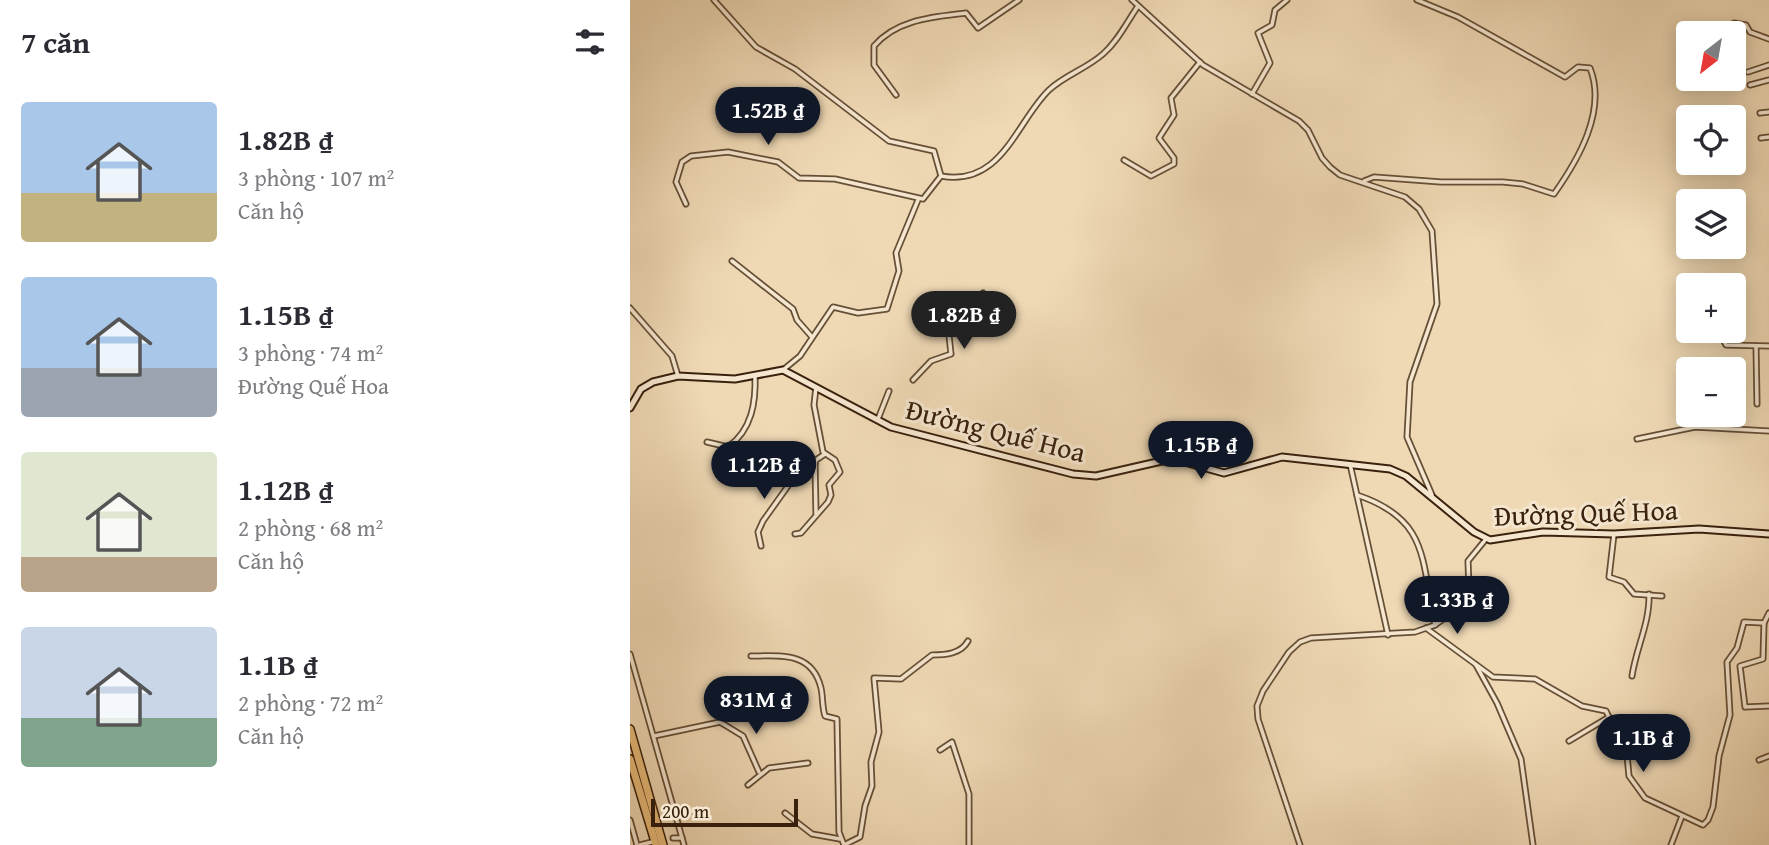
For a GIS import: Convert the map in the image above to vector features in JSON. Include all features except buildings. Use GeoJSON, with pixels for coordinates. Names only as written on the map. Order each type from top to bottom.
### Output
{"type":"FeatureCollection","features":[{"type":"Feature","properties":{"kind":"highway"},"geometry":{"type":"LineString","coordinates":[[630,729],[663,845]]}},
{"type":"Feature","properties":{"kind":"highway"},"geometry":{"type":"LineString","coordinates":[[630,759],[654,844]]}},
{"type":"Feature","properties":{"kind":"street"},"geometry":{"type":"LineString","coordinates":[[714,0],[752,44],[806,77],[889,141],[934,151],[941,176]]}},
{"type":"Feature","properties":{"kind":"street"},"geometry":{"type":"LineString","coordinates":[[896,95],[874,65],[874,46],[886,35],[930,16],[966,13],[978,27],[1019,0]]}},
{"type":"Feature","properties":{"kind":"street"},"geometry":{"type":"LineString","coordinates":[[1132,0],[1199,62],[1304,125],[1322,158],[1335,171],[1398,193],[1413,202],[1426,219],[1434,242],[1437,304],[1410,382],[1407,437],[1434,500]]}},
{"type":"Feature","properties":{"kind":"street"},"geometry":{"type":"LineString","coordinates":[[1252,94],[1270,63],[1258,33],[1272,25],[1275,10],[1287,0]]}},
{"type":"Feature","properties":{"kind":"street"},"geometry":{"type":"LineString","coordinates":[[1364,181],[1374,177],[1441,182],[1503,182],[1523,184],[1554,194],[1586,139],[1595,96],[1589,67],[1574,69],[1565,77],[1458,17],[1417,0]]}},
{"type":"Feature","properties":{"kind":"street"},"geometry":{"type":"LineString","coordinates":[[686,204],[676,182],[682,162],[691,156],[727,152],[778,162],[799,178],[835,178],[918,200],[923,199],[941,176],[969,174],[992,164],[1020,133],[1050,89],[1104,53],[1138,6]]}},
{"type":"Feature","properties":{"kind":"street"},"geometry":{"type":"LineString","coordinates":[[1746,28],[1769,39]]}},
{"type":"Feature","properties":{"kind":"street"},"geometry":{"type":"LineString","coordinates":[[1124,160],[1151,176],[1174,163],[1174,158],[1159,138],[1174,115],[1171,98],[1199,62]]}},
{"type":"Feature","properties":{"kind":"street"},"geometry":{"type":"LineString","coordinates":[[1748,72],[1769,65]]}},
{"type":"Feature","properties":{"kind":"street"},"geometry":{"type":"LineString","coordinates":[[1750,85],[1769,80]]}},
{"type":"Feature","properties":{"kind":"street"},"geometry":{"type":"LineString","coordinates":[[1760,113],[1769,112]]}},
{"type":"Feature","properties":{"kind":"street"},"geometry":{"type":"LineString","coordinates":[[1761,138],[1769,137]]}},
{"type":"Feature","properties":{"kind":"street"},"geometry":{"type":"LineString","coordinates":[[630,408],[645,385],[678,376],[723,380],[783,370],[800,356],[833,307],[858,313],[887,309],[899,271],[896,254],[918,200]]}},
{"type":"Feature","properties":{"kind":"street"},"geometry":{"type":"LineString","coordinates":[[732,261],[793,309],[797,320],[812,337]]}},
{"type":"Feature","properties":{"kind":"street"},"geometry":{"type":"LineString","coordinates":[[913,380],[931,361],[951,354],[948,326],[954,317],[983,293]]}},
{"type":"Feature","properties":{"kind":"street"},"geometry":{"type":"LineString","coordinates":[[630,308],[669,352],[678,376]]}},
{"type":"Feature","properties":{"kind":"street"},"geometry":{"type":"LineString","coordinates":[[1725,343],[1769,346]]}},
{"type":"Feature","properties":{"kind":"street"},"geometry":{"type":"LineString","coordinates":[[1756,346],[1758,404]]}},
{"type":"Feature","properties":{"kind":"street","name":"Đường Quế Hoa"},"geometry":{"type":"LineString","coordinates":[[783,370],[877,421],[910,432],[1086,476],[1166,460],[1177,460],[1224,473],[1282,457],[1350,462],[1398,472],[1486,539],[1498,541],[1543,531],[1614,534],[1699,528],[1769,534]]}},
{"type":"Feature","properties":{"kind":"street"},"geometry":{"type":"LineString","coordinates":[[707,442],[728,447],[745,431],[755,395],[755,375]]}},
{"type":"Feature","properties":{"kind":"street"},"geometry":{"type":"LineString","coordinates":[[795,534],[800,533],[828,502],[831,495],[829,485],[840,472],[835,460],[825,454],[814,405],[816,386]]}},
{"type":"Feature","properties":{"kind":"street"},"geometry":{"type":"LineString","coordinates":[[877,421],[889,391]]}},
{"type":"Feature","properties":{"kind":"street"},"geometry":{"type":"LineString","coordinates":[[1637,439],[1695,427],[1769,431]]}},
{"type":"Feature","properties":{"kind":"street"},"geometry":{"type":"LineString","coordinates":[[816,514],[815,464],[816,460],[825,454]]}},
{"type":"Feature","properties":{"kind":"street"},"geometry":{"type":"LineString","coordinates":[[1350,462],[1388,635]]}},
{"type":"Feature","properties":{"kind":"street"},"geometry":{"type":"LineString","coordinates":[[792,477],[815,464]]}},
{"type":"Feature","properties":{"kind":"street"},"geometry":{"type":"LineString","coordinates":[[761,546],[758,532],[792,477],[803,465]]}},
{"type":"Feature","properties":{"kind":"street"},"geometry":{"type":"LineString","coordinates":[[1357,495],[1386,506],[1413,530],[1435,625]]}},
{"type":"Feature","properties":{"kind":"street"},"geometry":{"type":"LineString","coordinates":[[1614,534],[1609,577],[1624,582],[1634,594],[1662,596]]}},
{"type":"Feature","properties":{"kind":"street"},"geometry":{"type":"LineString","coordinates":[[1300,845],[1258,719],[1259,699],[1289,652],[1305,639],[1388,635],[1426,628],[1458,609],[1466,599],[1469,588],[1468,561],[1486,539]]}},
{"type":"Feature","properties":{"kind":"street"},"geometry":{"type":"LineString","coordinates":[[1632,676],[1635,654],[1650,615],[1649,594]]}},
{"type":"Feature","properties":{"kind":"street"},"geometry":{"type":"LineString","coordinates":[[1769,613],[1764,623],[1763,659],[1740,666],[1745,707],[1769,706]]}},
{"type":"Feature","properties":{"kind":"street"},"geometry":{"type":"LineString","coordinates":[[1426,628],[1493,677],[1542,681],[1582,706],[1606,711],[1627,755],[1629,776],[1647,800],[1703,825],[1708,820],[1719,756],[1730,715],[1727,662],[1737,648],[1744,622],[1764,623]]}},
{"type":"Feature","properties":{"kind":"street"},"geometry":{"type":"LineString","coordinates":[[751,656],[788,655],[808,665],[816,674],[825,716],[835,716],[838,723],[840,781],[837,802],[840,839],[844,845],[860,837],[864,807],[872,786],[871,762],[880,732],[874,678],[901,679],[932,655],[943,656],[957,651],[968,641]]}},
{"type":"Feature","properties":{"kind":"street"},"geometry":{"type":"LineString","coordinates":[[630,654],[684,845]]}},
{"type":"Feature","properties":{"kind":"street"},"geometry":{"type":"LineString","coordinates":[[1475,663],[1503,714],[1521,759],[1533,845]]}},
{"type":"Feature","properties":{"kind":"street"},"geometry":{"type":"LineString","coordinates":[[1569,741],[1609,717]]}},
{"type":"Feature","properties":{"kind":"street"},"geometry":{"type":"LineString","coordinates":[[654,736],[720,722],[743,736],[760,772]]}},
{"type":"Feature","properties":{"kind":"street"},"geometry":{"type":"LineString","coordinates":[[940,750],[952,742],[963,769],[969,794],[969,845]]}},
{"type":"Feature","properties":{"kind":"street"},"geometry":{"type":"LineString","coordinates":[[1759,760],[1769,756]]}},
{"type":"Feature","properties":{"kind":"street"},"geometry":{"type":"LineString","coordinates":[[748,785],[760,772],[808,763]]}},
{"type":"Feature","properties":{"kind":"street"},"geometry":{"type":"LineString","coordinates":[[785,813],[812,834],[840,839]]}},
{"type":"Feature","properties":{"kind":"street"},"geometry":{"type":"LineString","coordinates":[[1671,845],[1682,816]]}},
{"type":"Feature","properties":{"kind":"street"},"geometry":{"type":"LineString","coordinates":[[630,820],[639,845],[654,844]]}},
{"type":"Feature","properties":{"kind":"street"},"geometry":{"type":"LineString","coordinates":[[673,838],[682,838]]}}]}
